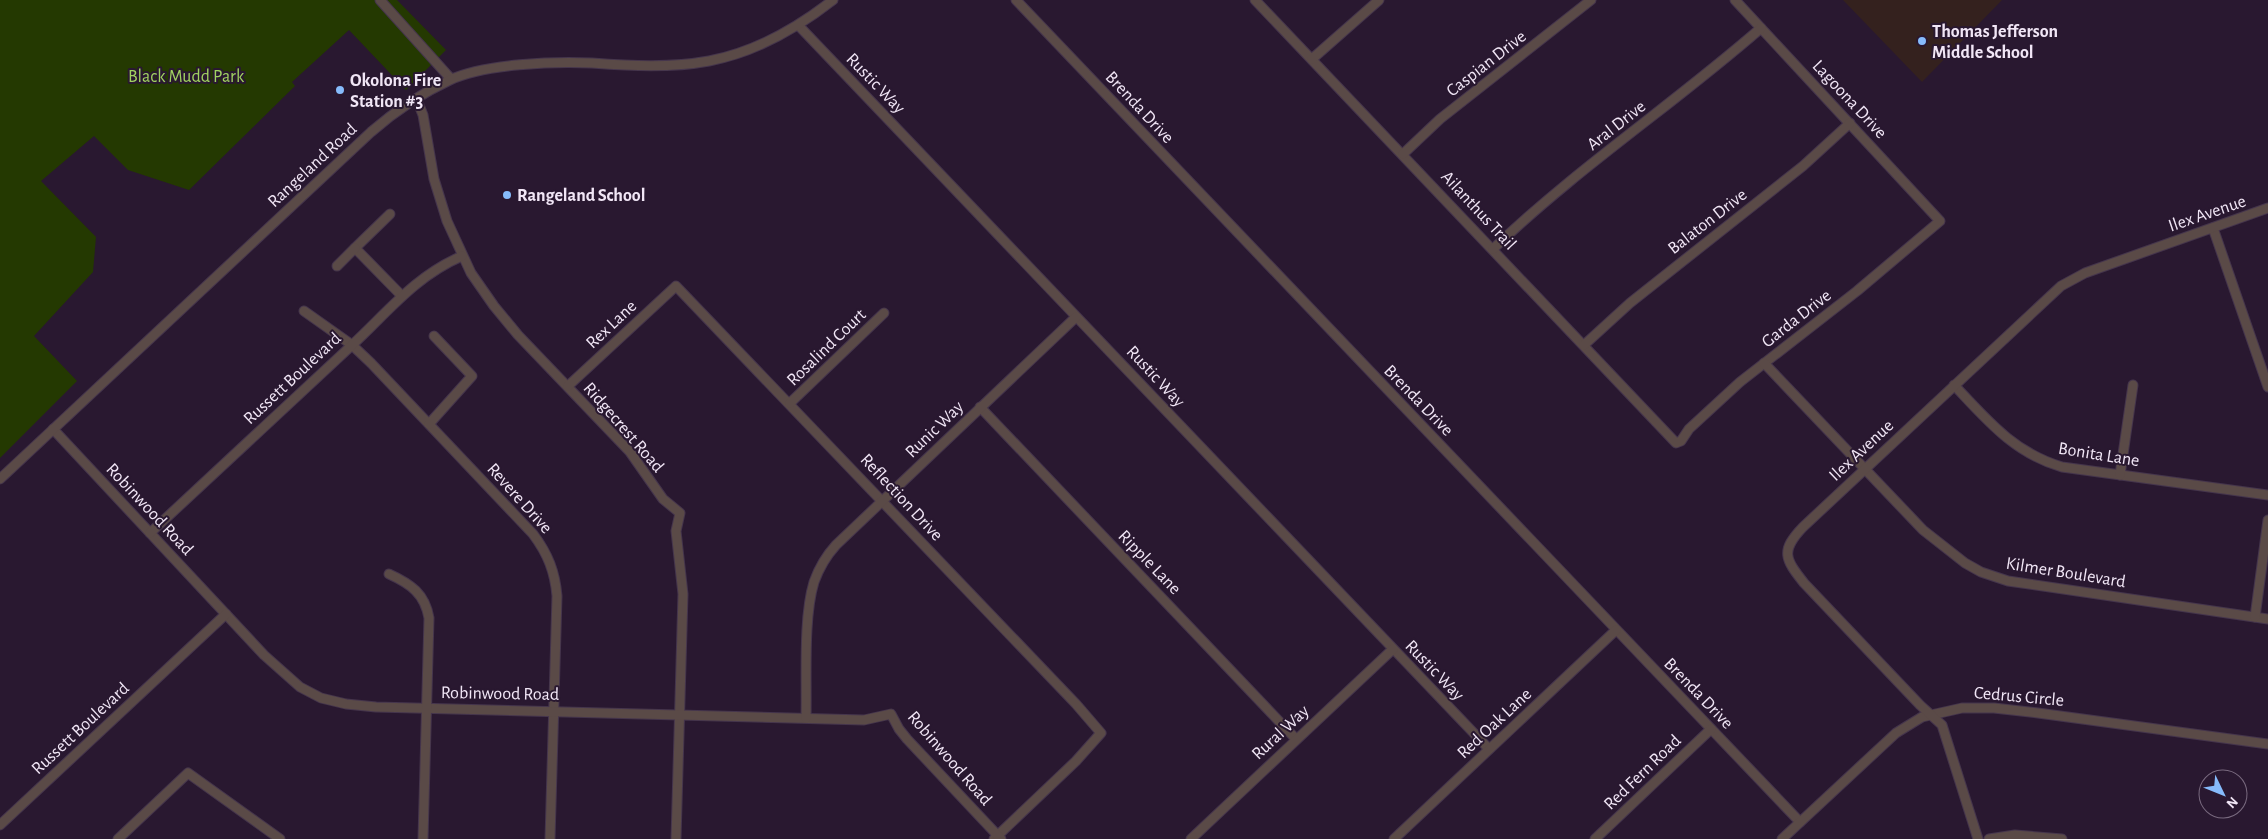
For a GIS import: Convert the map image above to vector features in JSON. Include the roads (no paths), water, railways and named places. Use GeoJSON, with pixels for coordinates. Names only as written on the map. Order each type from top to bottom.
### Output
{"type":"FeatureCollection","features":[{"type":"Feature","properties":{"kind":"street"},"geometry":{"type":"LineString","coordinates":[[380,0],[451,80]]}},
{"type":"Feature","properties":{"kind":"street","name":"Rangeland Road"},"geometry":{"type":"LineString","coordinates":[[0,478],[371,132],[394,113],[451,80],[489,70],[532,64],[590,63],[654,66],[707,61],[759,46],[799,26],[833,0]]}},
{"type":"Feature","properties":{"kind":"street","name":"Brenda Drive"},"geometry":{"type":"LineString","coordinates":[[1016,0],[1800,822]]}},
{"type":"Feature","properties":{"kind":"street","name":"Ailanthus Trail"},"geometry":{"type":"LineString","coordinates":[[1255,0],[1584,344],[1676,443]]}},
{"type":"Feature","properties":{"kind":"street"},"geometry":{"type":"LineString","coordinates":[[1312,60],[1379,0]]}},
{"type":"Feature","properties":{"kind":"street","name":"Caspian Drive"},"geometry":{"type":"LineString","coordinates":[[1403,154],[1447,114],[1591,0]]}},
{"type":"Feature","properties":{"kind":"street","name":"Lagoona Drive"},"geometry":{"type":"LineString","coordinates":[[1735,0],[1940,222]]}},
{"type":"Feature","properties":{"kind":"street","name":"Rustic Way"},"geometry":{"type":"LineString","coordinates":[[799,26],[1490,749]]}},
{"type":"Feature","properties":{"kind":"street","name":"Aral Drive"},"geometry":{"type":"LineString","coordinates":[[1493,249],[1543,204],[1711,72],[1761,28]]}},
{"type":"Feature","properties":{"kind":"street","name":"Ridgecrest Road"},"geometry":{"type":"LineString","coordinates":[[417,100],[423,115],[434,179],[447,221],[462,256],[494,306],[518,335],[630,452],[663,499],[680,513],[676,531],[683,594],[676,839]]}},
{"type":"Feature","properties":{"kind":"street","name":"Balaton Drive"},"geometry":{"type":"LineString","coordinates":[[1584,344],[1630,303],[1803,166],[1850,123]]}},
{"type":"Feature","properties":{"kind":"street","name":"Ilex Avenue"},"geometry":{"type":"LineString","coordinates":[[1978,839],[1942,725],[1804,583],[1789,561],[1787,549],[1796,534],[2050,295],[2085,273],[2268,208]]}},
{"type":"Feature","properties":{"kind":"street"},"geometry":{"type":"LineString","coordinates":[[337,266],[390,214]]}},
{"type":"Feature","properties":{"kind":"street","name":"Garda Drive"},"geometry":{"type":"LineString","coordinates":[[1676,443],[1681,441],[1689,429],[1719,400],[1857,291],[1940,222]]}},
{"type":"Feature","properties":{"kind":"street"},"geometry":{"type":"LineString","coordinates":[[2213,228],[2268,387]]}},
{"type":"Feature","properties":{"kind":"street"},"geometry":{"type":"LineString","coordinates":[[355,248],[401,295]]}},
{"type":"Feature","properties":{"kind":"street","name":"Russett Boulevard"},"geometry":{"type":"LineString","coordinates":[[150,533],[352,345],[401,295],[430,272],[462,256]]}},
{"type":"Feature","properties":{"kind":"street","name":"Rex Lane"},"geometry":{"type":"LineString","coordinates":[[568,386],[676,286]]}},
{"type":"Feature","properties":{"kind":"street","name":"Reflection Drive"},"geometry":{"type":"LineString","coordinates":[[676,286],[883,500],[1076,704],[1101,733],[1076,761],[998,838]]}},
{"type":"Feature","properties":{"kind":"street","name":"Revere Drive"},"geometry":{"type":"LineString","coordinates":[[304,311],[352,345],[533,534],[549,558],[554,574],[557,596],[550,839]]}},
{"type":"Feature","properties":{"kind":"street","name":"Rosalind Court"},"geometry":{"type":"LineString","coordinates":[[790,403],[884,314]]}},
{"type":"Feature","properties":{"kind":"street","name":"Runic Way"},"geometry":{"type":"LineString","coordinates":[[806,718],[809,622],[815,580],[829,553],[1076,317]]}},
{"type":"Feature","properties":{"kind":"street"},"geometry":{"type":"LineString","coordinates":[[429,424],[472,376],[434,336]]}},
{"type":"Feature","properties":{"kind":"street","name":"Kilmer Boulevard"},"geometry":{"type":"LineString","coordinates":[[1764,363],[1939,545],[1981,572],[2023,584],[2268,619]]}},
{"type":"Feature","properties":{"kind":"street","name":"Bonita Lane"},"geometry":{"type":"LineString","coordinates":[[1954,385],[1992,426],[2026,453],[2062,467],[2268,495]]}},
{"type":"Feature","properties":{"kind":"street"},"geometry":{"type":"LineString","coordinates":[[2120,475],[2133,385]]}},
{"type":"Feature","properties":{"kind":"street","name":"Ripple Lane"},"geometry":{"type":"LineString","coordinates":[[980,407],[1296,739]]}},
{"type":"Feature","properties":{"kind":"street","name":"Robinwood Road"},"geometry":{"type":"LineString","coordinates":[[53,429],[290,680],[310,693],[346,704],[428,708],[864,720],[891,714],[907,740],[998,838]]}},
{"type":"Feature","properties":{"kind":"street"},"geometry":{"type":"LineString","coordinates":[[2255,617],[2268,520]]}},
{"type":"Feature","properties":{"kind":"street"},"geometry":{"type":"LineString","coordinates":[[389,574],[414,588],[422,596],[428,611],[430,626],[423,839]]}},
{"type":"Feature","properties":{"kind":"street","name":"Russett Boulevard"},"geometry":{"type":"LineString","coordinates":[[0,826],[226,614]]}},
{"type":"Feature","properties":{"kind":"street","name":"Red Oak Lane"},"geometry":{"type":"LineString","coordinates":[[1394,839],[1616,630]]}},
{"type":"Feature","properties":{"kind":"street","name":"Rural Way"},"geometry":{"type":"LineString","coordinates":[[1190,839],[1393,649]]}},
{"type":"Feature","properties":{"kind":"street","name":"Cedrus Circle"},"geometry":{"type":"LineString","coordinates":[[1782,839],[1896,732],[1912,721],[1970,707],[1994,708],[2268,744]]}},
{"type":"Feature","properties":{"kind":"street","name":"Red Fern Road"},"geometry":{"type":"LineString","coordinates":[[1595,839],[1711,729]]}},
{"type":"Feature","properties":{"kind":"street"},"geometry":{"type":"LineString","coordinates":[[118,839],[188,773],[280,839]]}},
{"type":"Feature","properties":{"kind":"street"},"geometry":{"type":"LineString","coordinates":[[1989,839],[2015,835],[2062,839]]}},
{"type":"Feature","properties":{"kind":"place","name":"Thomas Jefferson Middle School"},"geometry":{"type":"Point","coordinates":[1922,41]}},
{"type":"Feature","properties":{"kind":"place","name":"Okolona Fire Station #3"},"geometry":{"type":"Point","coordinates":[340,90]}},
{"type":"Feature","properties":{"kind":"place","name":"Rangeland School"},"geometry":{"type":"Point","coordinates":[507,195]}},
{"type":"Feature","properties":{"kind":"park label","name":"Black Mudd Park"},"geometry":{"type":"Point","coordinates":[186,76]}}]}
